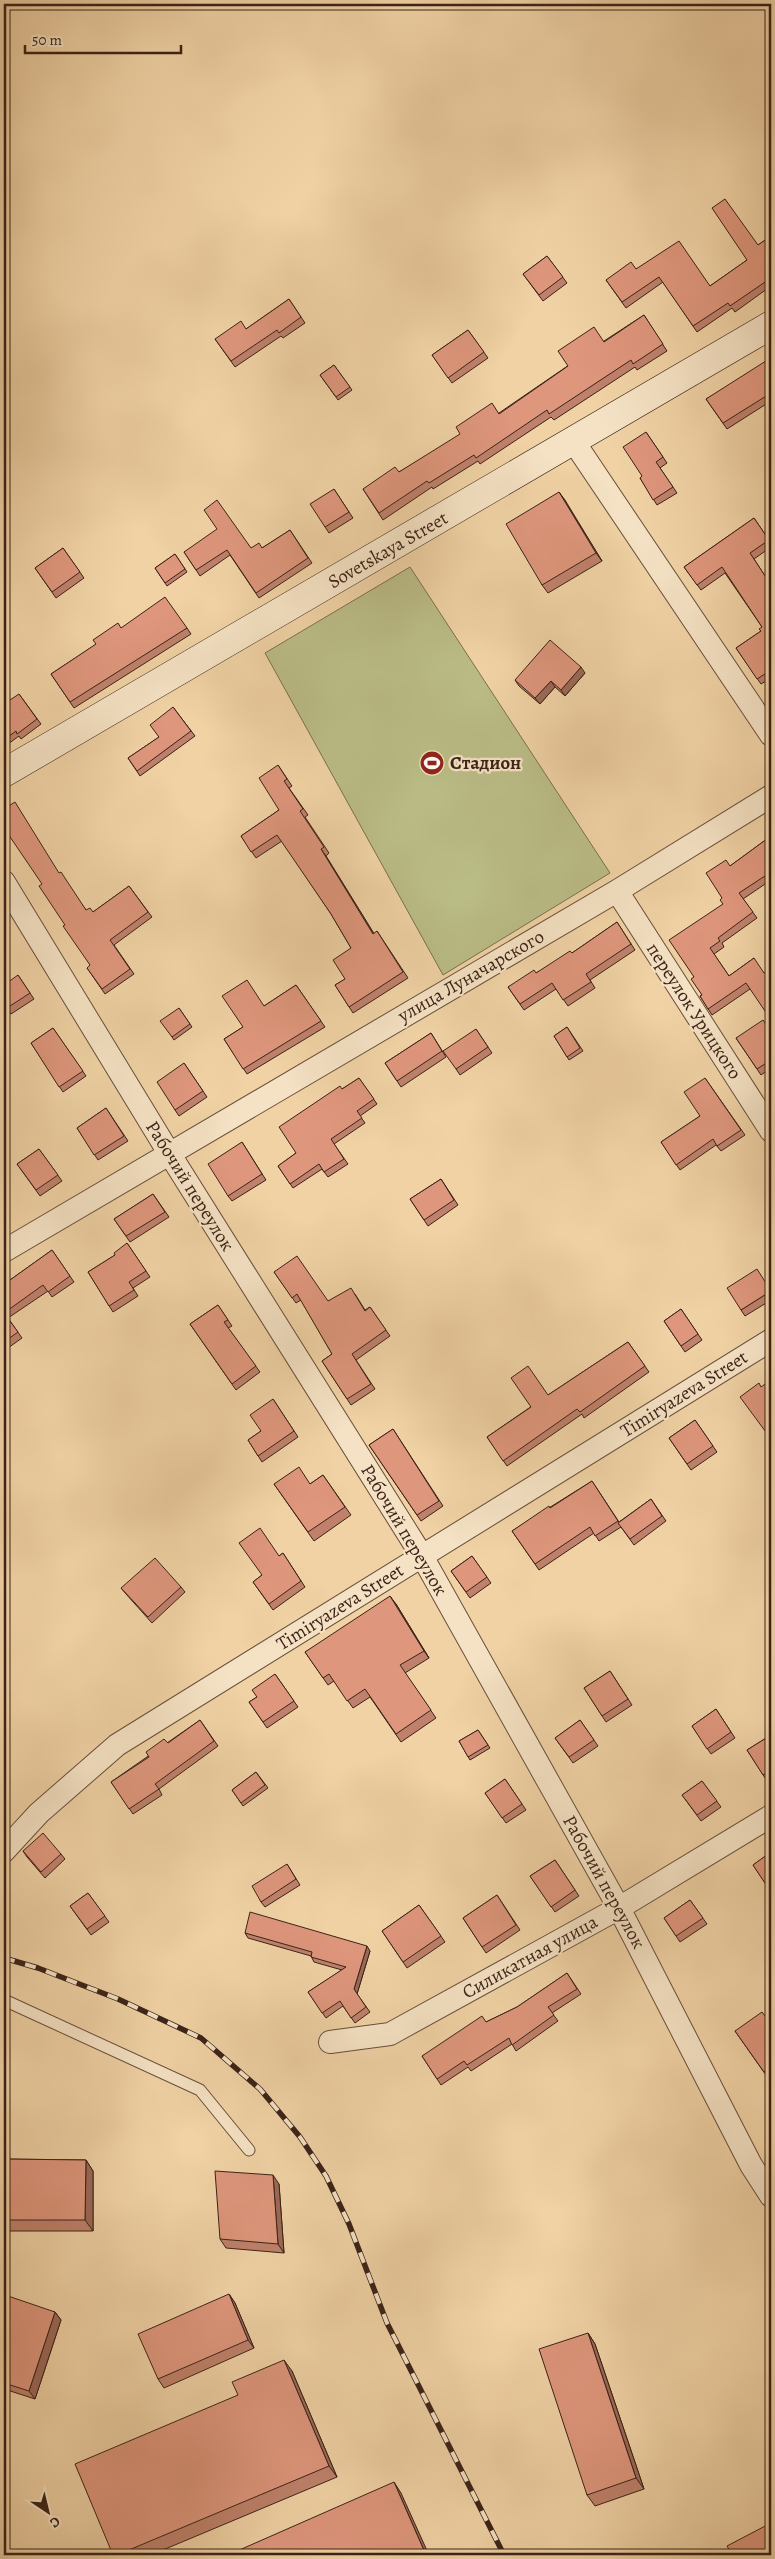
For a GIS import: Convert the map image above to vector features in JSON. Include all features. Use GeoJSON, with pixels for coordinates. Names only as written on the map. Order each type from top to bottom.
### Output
{"type":"FeatureCollection","features":[{"type":"Feature","properties":{"kind":"main road","name":"Sovetskaya Street"},"geometry":{"type":"LineString","coordinates":[[4,773],[574,442],[771,325]]}},
{"type":"Feature","properties":{"kind":"street"},"geometry":{"type":"LineString","coordinates":[[574,442],[771,734]]}},
{"type":"Feature","properties":{"kind":"street","name":"улица Луначарского"},"geometry":{"type":"LineString","coordinates":[[4,1251],[617,891],[771,796]]}},
{"type":"Feature","properties":{"kind":"street","name":"Рабочий переулок"},"geometry":{"type":"LineString","coordinates":[[4,882],[169,1153],[422,1556],[619,1908],[751,2165],[771,2196]]}},
{"type":"Feature","properties":{"kind":"street","name":"переулок Урицкого"},"geometry":{"type":"LineString","coordinates":[[617,891],[771,1131]]}},
{"type":"Feature","properties":{"kind":"street","name":"Timiryazeva Street"},"geometry":{"type":"LineString","coordinates":[[4,1852],[39,1813],[117,1745],[771,1340]]}},
{"type":"Feature","properties":{"kind":"street","name":"Силикатная улица"},"geometry":{"type":"LineString","coordinates":[[330,2042],[390,2034],[619,1908],[771,1816]]}},
{"type":"Feature","properties":{"kind":"lane"},"geometry":{"type":"LineString","coordinates":[[4,2000],[200,2090],[249,2150]]}},
{"type":"Feature","properties":{"kind":"green space","name":"Стадион"},"geometry":{"type":"Polygon","coordinates":[[[410,567],[610,873],[443,975],[265,653],[410,567]]]}},
{"type":"Feature","properties":{"kind":"building"},"geometry":{"type":"Polygon","coordinates":[[[725,199],[758,245],[771,236],[771,278],[730,306],[728,303],[693,326],[659,277],[622,302],[606,280],[631,262],[636,269],[679,241],[710,286],[747,260],[712,208],[725,199]]]}},
{"type":"Feature","properties":{"kind":"building"},"geometry":{"type":"Polygon","coordinates":[[[547,256],[563,277],[539,295],[523,274],[547,256]]]}},
{"type":"Feature","properties":{"kind":"building"},"geometry":{"type":"Polygon","coordinates":[[[289,299],[301,317],[279,333],[277,330],[231,361],[215,339],[241,321],[246,329],[289,299]]]}},
{"type":"Feature","properties":{"kind":"building"},"geometry":{"type":"Polygon","coordinates":[[[644,315],[663,344],[633,364],[631,360],[549,414],[547,410],[476,458],[474,455],[429,483],[427,481],[379,513],[363,489],[395,467],[399,472],[460,434],[456,427],[492,403],[499,414],[568,366],[558,351],[594,327],[604,342],[644,315]]]}},
{"type":"Feature","properties":{"kind":"building"},"geometry":{"type":"Polygon","coordinates":[[[468,330],[484,352],[448,378],[432,355],[468,330]]]}},
{"type":"Feature","properties":{"kind":"building"},"geometry":{"type":"Polygon","coordinates":[[[769,359],[771,362],[771,393],[723,423],[706,399],[769,359]]]}},
{"type":"Feature","properties":{"kind":"building"},"geometry":{"type":"Polygon","coordinates":[[[334,365],[350,387],[336,397],[320,375],[334,365]]]}},
{"type":"Feature","properties":{"kind":"building"},"geometry":{"type":"Polygon","coordinates":[[[646,432],[663,457],[656,462],[673,487],[653,500],[640,478],[642,476],[623,447],[646,432]]]}},
{"type":"Feature","properties":{"kind":"building"},"geometry":{"type":"Polygon","coordinates":[[[334,489],[349,512],[325,527],[310,504],[334,489]]]}},
{"type":"Feature","properties":{"kind":"building"},"geometry":{"type":"Polygon","coordinates":[[[559,492],[596,553],[542,585],[506,524],[559,492]]]}},
{"type":"Feature","properties":{"kind":"building"},"geometry":{"type":"Polygon","coordinates":[[[217,500],[251,548],[259,543],[262,548],[290,530],[308,558],[256,593],[227,550],[196,570],[184,552],[217,529],[204,510],[217,500]]]}},
{"type":"Feature","properties":{"kind":"building"},"geometry":{"type":"Polygon","coordinates":[[[754,518],[769,540],[750,553],[771,585],[771,670],[757,679],[736,648],[761,631],[759,629],[762,627],[722,567],[697,585],[684,567],[754,518]]]}},
{"type":"Feature","properties":{"kind":"building"},"geometry":{"type":"Polygon","coordinates":[[[63,548],[80,572],[52,592],[35,568],[63,548]]]}},
{"type":"Feature","properties":{"kind":"building"},"geometry":{"type":"Polygon","coordinates":[[[175,554],[185,569],[165,583],[155,568],[175,554]]]}},
{"type":"Feature","properties":{"kind":"building"},"geometry":{"type":"Polygon","coordinates":[[[165,597],[187,628],[70,702],[51,674],[96,644],[93,640],[118,623],[121,628],[165,597]]]}},
{"type":"Feature","properties":{"kind":"building"},"geometry":{"type":"Polygon","coordinates":[[[550,640],[581,667],[561,690],[551,681],[535,698],[515,680],[550,640]]]}},
{"type":"Feature","properties":{"kind":"building"},"geometry":{"type":"Polygon","coordinates":[[[19,694],[37,719],[17,734],[16,731],[4,740],[4,704],[19,694]]]}},
{"type":"Feature","properties":{"kind":"building"},"geometry":{"type":"Polygon","coordinates":[[[173,707],[191,731],[137,771],[128,758],[159,737],[150,725],[173,707]]]}},
{"type":"Feature","properties":{"kind":"building"},"geometry":{"type":"Polygon","coordinates":[[[278,765],[287,779],[284,781],[303,809],[300,811],[324,847],[321,849],[373,934],[377,931],[403,972],[349,1007],[335,985],[345,979],[333,960],[351,948],[331,914],[277,835],[251,852],[241,836],[279,810],[259,778],[278,765]]]}},
{"type":"Feature","properties":{"kind":"building"},"geometry":{"type":"Polygon","coordinates":[[[15,802],[59,873],[61,872],[86,910],[90,908],[93,912],[129,886],[148,912],[110,940],[130,969],[102,989],[87,968],[90,965],[63,926],[65,925],[39,886],[42,884],[4,828],[4,809],[15,802]]]}},
{"type":"Feature","properties":{"kind":"building"},"geometry":{"type":"Polygon","coordinates":[[[771,836],[771,872],[739,893],[753,912],[718,938],[720,941],[710,948],[729,976],[754,958],[764,973],[771,969],[771,1020],[746,983],[708,1009],[700,996],[702,995],[691,979],[694,977],[669,940],[723,904],[720,900],[722,898],[706,873],[726,860],[730,866],[771,836]]]}},
{"type":"Feature","properties":{"kind":"building"},"geometry":{"type":"Polygon","coordinates":[[[617,922],[631,944],[586,974],[591,982],[563,1000],[552,983],[520,1004],[508,987],[534,970],[536,973],[570,951],[572,953],[617,922]]]}},
{"type":"Feature","properties":{"kind":"building"},"geometry":{"type":"Polygon","coordinates":[[[18,975],[30,993],[7,1008],[4,1004],[4,985],[18,975]]]}},
{"type":"Feature","properties":{"kind":"building"},"geometry":{"type":"Polygon","coordinates":[[[247,980],[264,1006],[296,985],[321,1021],[243,1069],[224,1039],[243,1027],[222,996],[247,980]]]}},
{"type":"Feature","properties":{"kind":"building"},"geometry":{"type":"Polygon","coordinates":[[[179,1008],[190,1024],[172,1037],[160,1021],[179,1008]]]}},
{"type":"Feature","properties":{"kind":"building"},"geometry":{"type":"Polygon","coordinates":[[[763,1020],[771,1032],[771,1060],[757,1069],[736,1038],[763,1020]]]}},
{"type":"Feature","properties":{"kind":"building"},"geometry":{"type":"Polygon","coordinates":[[[567,1027],[580,1048],[567,1057],[554,1036],[567,1027]]]}},
{"type":"Feature","properties":{"kind":"building"},"geometry":{"type":"Polygon","coordinates":[[[53,1028],[83,1071],[59,1087],[31,1043],[53,1028]]]}},
{"type":"Feature","properties":{"kind":"building"},"geometry":{"type":"Polygon","coordinates":[[[476,1029],[488,1047],[456,1069],[443,1051],[476,1029]]]}},
{"type":"Feature","properties":{"kind":"building"},"geometry":{"type":"Polygon","coordinates":[[[431,1033],[442,1051],[397,1081],[385,1063],[431,1033]]]}},
{"type":"Feature","properties":{"kind":"building"},"geometry":{"type":"Polygon","coordinates":[[[184,1063],[203,1091],[175,1110],[157,1082],[184,1063]]]}},
{"type":"Feature","properties":{"kind":"building"},"geometry":{"type":"Polygon","coordinates":[[[359,1078],[374,1099],[357,1111],[362,1118],[331,1139],[344,1159],[324,1172],[319,1164],[290,1184],[278,1166],[296,1153],[279,1127],[340,1086],[342,1089],[359,1078]]]}},
{"type":"Feature","properties":{"kind":"building"},"geometry":{"type":"Polygon","coordinates":[[[705,1078],[741,1130],[717,1146],[713,1139],[676,1165],[661,1142],[700,1116],[684,1092],[705,1078]]]}},
{"type":"Feature","properties":{"kind":"building"},"geometry":{"type":"Polygon","coordinates":[[[106,1108],[124,1136],[94,1155],[77,1128],[106,1108]]]}},
{"type":"Feature","properties":{"kind":"building"},"geometry":{"type":"Polygon","coordinates":[[[242,1142],[262,1174],[228,1196],[208,1164],[242,1142]]]}},
{"type":"Feature","properties":{"kind":"building"},"geometry":{"type":"Polygon","coordinates":[[[39,1149],[58,1175],[36,1190],[17,1164],[39,1149]]]}},
{"type":"Feature","properties":{"kind":"building"},"geometry":{"type":"Polygon","coordinates":[[[441,1179],[454,1200],[424,1220],[410,1199],[441,1179]]]}},
{"type":"Feature","properties":{"kind":"building"},"geometry":{"type":"Polygon","coordinates":[[[153,1194],[165,1212],[126,1236],[114,1219],[153,1194]]]}},
{"type":"Feature","properties":{"kind":"building"},"geometry":{"type":"Polygon","coordinates":[[[127,1243],[146,1271],[129,1282],[134,1290],[109,1306],[88,1272],[115,1255],[114,1253],[127,1243]]]}},
{"type":"Feature","properties":{"kind":"building"},"geometry":{"type":"Polygon","coordinates":[[[52,1250],[70,1276],[48,1292],[43,1285],[4,1313],[4,1279],[8,1276],[10,1280],[52,1250]]]}},
{"type":"Feature","properties":{"kind":"building"},"geometry":{"type":"Polygon","coordinates":[[[297,1256],[328,1301],[351,1288],[365,1311],[370,1307],[386,1330],[352,1354],[371,1384],[347,1399],[322,1361],[332,1354],[297,1294],[292,1298],[274,1272],[297,1256]]]}},
{"type":"Feature","properties":{"kind":"building"},"geometry":{"type":"Polygon","coordinates":[[[757,1269],[771,1291],[741,1310],[727,1288],[757,1269]]]}},
{"type":"Feature","properties":{"kind":"building"},"geometry":{"type":"Polygon","coordinates":[[[218,1305],[228,1320],[224,1322],[256,1366],[232,1384],[190,1324],[218,1305]]]}},
{"type":"Feature","properties":{"kind":"building"},"geometry":{"type":"Polygon","coordinates":[[[681,1309],[698,1334],[681,1346],[664,1321],[681,1309]]]}},
{"type":"Feature","properties":{"kind":"building"},"geometry":{"type":"Polygon","coordinates":[[[4,1313],[18,1332],[4,1342],[4,1313]]]}},
{"type":"Feature","properties":{"kind":"building"},"geometry":{"type":"Polygon","coordinates":[[[628,1342],[645,1366],[580,1412],[577,1409],[503,1461],[487,1437],[531,1407],[511,1378],[528,1366],[548,1395],[628,1342]]]}},
{"type":"Feature","properties":{"kind":"building"},"geometry":{"type":"Polygon","coordinates":[[[771,1380],[771,1439],[740,1397],[759,1383],[761,1387],[771,1380]]]}},
{"type":"Feature","properties":{"kind":"building"},"geometry":{"type":"Polygon","coordinates":[[[273,1399],[294,1431],[258,1456],[248,1440],[261,1431],[250,1415],[273,1399]]]}},
{"type":"Feature","properties":{"kind":"building"},"geometry":{"type":"Polygon","coordinates":[[[695,1420],[713,1446],[687,1464],[669,1438],[695,1420]]]}},
{"type":"Feature","properties":{"kind":"building"},"geometry":{"type":"Polygon","coordinates":[[[393,1429],[439,1501],[417,1515],[369,1445],[393,1429]]]}},
{"type":"Feature","properties":{"kind":"building"},"geometry":{"type":"Polygon","coordinates":[[[299,1467],[310,1484],[323,1475],[345,1507],[308,1532],[274,1484],[299,1467]]]}},
{"type":"Feature","properties":{"kind":"building"},"geometry":{"type":"Polygon","coordinates":[[[592,1481],[618,1521],[595,1536],[590,1527],[535,1564],[512,1531],[549,1506],[550,1508],[592,1481]]]}},
{"type":"Feature","properties":{"kind":"building"},"geometry":{"type":"Polygon","coordinates":[[[651,1499],[662,1516],[630,1539],[618,1523],[651,1499]]]}},
{"type":"Feature","properties":{"kind":"building"},"geometry":{"type":"Polygon","coordinates":[[[260,1528],[279,1556],[283,1553],[301,1581],[269,1604],[253,1582],[262,1575],[239,1543],[260,1528]]]}},
{"type":"Feature","properties":{"kind":"building"},"geometry":{"type":"Polygon","coordinates":[[[472,1556],[487,1577],[466,1592],[451,1571],[472,1556]]]}},
{"type":"Feature","properties":{"kind":"building"},"geometry":{"type":"Polygon","coordinates":[[[155,1558],[181,1587],[148,1617],[121,1588],[155,1558]]]}},
{"type":"Feature","properties":{"kind":"building"},"geometry":{"type":"Polygon","coordinates":[[[390,1596],[424,1651],[400,1665],[431,1710],[396,1734],[365,1689],[347,1701],[329,1674],[323,1678],[305,1652],[390,1596]]]}},
{"type":"Feature","properties":{"kind":"building"},"geometry":{"type":"Polygon","coordinates":[[[610,1671],[628,1699],[602,1716],[584,1688],[610,1671]]]}},
{"type":"Feature","properties":{"kind":"building"},"geometry":{"type":"Polygon","coordinates":[[[275,1674],[294,1701],[263,1722],[249,1702],[257,1697],[252,1690],[275,1674]]]}},
{"type":"Feature","properties":{"kind":"building"},"geometry":{"type":"Polygon","coordinates":[[[716,1709],[731,1732],[707,1749],[692,1726],[716,1709]]]}},
{"type":"Feature","properties":{"kind":"building"},"geometry":{"type":"Polygon","coordinates":[[[200,1720],[214,1741],[155,1784],[159,1789],[129,1809],[111,1782],[149,1757],[146,1752],[164,1739],[168,1743],[200,1720]]]}},
{"type":"Feature","properties":{"kind":"building"},"geometry":{"type":"Polygon","coordinates":[[[580,1720],[594,1740],[569,1757],[555,1738],[580,1720]]]}},
{"type":"Feature","properties":{"kind":"building"},"geometry":{"type":"Polygon","coordinates":[[[478,1730],[488,1745],[468,1757],[459,1741],[478,1730]]]}},
{"type":"Feature","properties":{"kind":"building"},"geometry":{"type":"Polygon","coordinates":[[[771,1735],[771,1770],[763,1775],[747,1750],[771,1735]]]}},
{"type":"Feature","properties":{"kind":"building"},"geometry":{"type":"Polygon","coordinates":[[[256,1772],[265,1785],[241,1803],[232,1790],[256,1772]]]}},
{"type":"Feature","properties":{"kind":"building"},"geometry":{"type":"Polygon","coordinates":[[[505,1779],[522,1804],[502,1818],[485,1793],[505,1779]]]}},
{"type":"Feature","properties":{"kind":"building"},"geometry":{"type":"Polygon","coordinates":[[[702,1781],[717,1801],[697,1815],[682,1795],[702,1781]]]}},
{"type":"Feature","properties":{"kind":"building"},"geometry":{"type":"Polygon","coordinates":[[[43,1833],[61,1854],[41,1872],[23,1851],[43,1833]]]}},
{"type":"Feature","properties":{"kind":"building"},"geometry":{"type":"Polygon","coordinates":[[[771,1852],[771,1883],[767,1886],[753,1865],[771,1852]]]}},
{"type":"Feature","properties":{"kind":"building"},"geometry":{"type":"Polygon","coordinates":[[[555,1860],[575,1890],[551,1907],[530,1876],[555,1860]]]}},
{"type":"Feature","properties":{"kind":"building"},"geometry":{"type":"Polygon","coordinates":[[[287,1864],[296,1879],[261,1902],[252,1886],[287,1864]]]}},
{"type":"Feature","properties":{"kind":"building"},"geometry":{"type":"Polygon","coordinates":[[[88,1893],[105,1916],[87,1929],[70,1906],[88,1893]]]}},
{"type":"Feature","properties":{"kind":"building"},"geometry":{"type":"Polygon","coordinates":[[[497,1895],[516,1925],[482,1947],[463,1918],[497,1895]]]}},
{"type":"Feature","properties":{"kind":"building"},"geometry":{"type":"Polygon","coordinates":[[[690,1900],[703,1918],[676,1936],[664,1918],[690,1900]]]}},
{"type":"Feature","properties":{"kind":"building"},"geometry":{"type":"Polygon","coordinates":[[[419,1905],[441,1936],[403,1962],[382,1931],[419,1905]]]}},
{"type":"Feature","properties":{"kind":"building"},"geometry":{"type":"Polygon","coordinates":[[[250,1912],[367,1946],[354,1989],[366,2007],[351,2018],[340,2001],[322,2013],[308,1992],[346,1967],[311,1957],[312,1952],[245,1933],[250,1912]]]}},
{"type":"Feature","properties":{"kind":"building"},"geometry":{"type":"Polygon","coordinates":[[[567,1973],[577,1989],[548,2007],[554,2015],[512,2045],[509,2038],[467,2065],[464,2061],[437,2079],[422,2056],[482,2016],[486,2022],[517,2007],[567,1973]]]}},
{"type":"Feature","properties":{"kind":"building"},"geometry":{"type":"Polygon","coordinates":[[[762,2012],[771,2024],[771,2067],[764,2072],[735,2031],[762,2012]]]}},
{"type":"Feature","properties":{"kind":"building"},"geometry":{"type":"Polygon","coordinates":[[[4,2159],[86,2160],[85,2220],[4,2220],[4,2159]]]}},
{"type":"Feature","properties":{"kind":"building"},"geometry":{"type":"Polygon","coordinates":[[[215,2171],[273,2175],[278,2244],[220,2239],[215,2171]]]}},
{"type":"Feature","properties":{"kind":"building"},"geometry":{"type":"Polygon","coordinates":[[[229,2294],[248,2340],[158,2379],[138,2334],[229,2294]]]}},
{"type":"Feature","properties":{"kind":"building"},"geometry":{"type":"Polygon","coordinates":[[[8,2296],[55,2312],[29,2391],[4,2383],[4,2308],[8,2296]]]}},
{"type":"Feature","properties":{"kind":"building"},"geometry":{"type":"Polygon","coordinates":[[[588,2333],[636,2478],[587,2495],[539,2349],[588,2333]]]}},
{"type":"Feature","properties":{"kind":"building"},"geometry":{"type":"Polygon","coordinates":[[[284,2360],[329,2466],[117,2555],[113,2555],[75,2464],[238,2395],[232,2382],[284,2360]]]}},
{"type":"Feature","properties":{"kind":"building"},"geometry":{"type":"Polygon","coordinates":[[[394,2482],[426,2555],[228,2555],[394,2482]]]}},
{"type":"Feature","properties":{"kind":"building"},"geometry":{"type":"Polygon","coordinates":[[[769,2524],[771,2528],[771,2555],[732,2555],[727,2546],[769,2524]]]}},
{"type":"Feature","properties":{"kind":"railway"},"geometry":{"type":"LineString","coordinates":[[4,1958],[38,1968],[118,1999],[201,2038],[260,2089],[300,2137],[326,2176],[349,2224],[387,2323],[504,2555]]}},
{"type":"Feature","properties":{"kind":"place","name":"Стадион"},"geometry":{"type":"Point","coordinates":[432,763]}}]}
